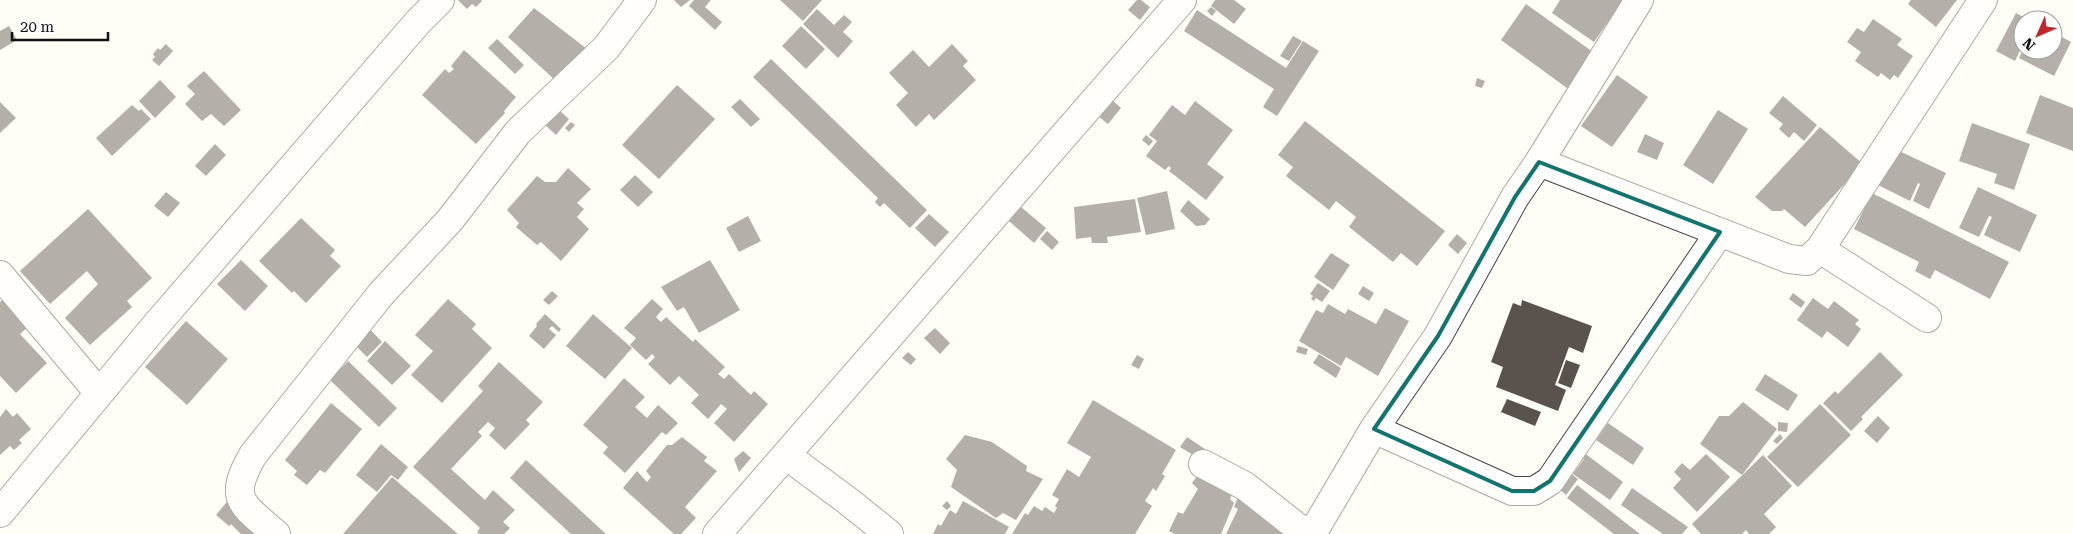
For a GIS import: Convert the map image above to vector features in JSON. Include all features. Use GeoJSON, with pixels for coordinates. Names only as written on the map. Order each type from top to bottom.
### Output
{"type":"FeatureCollection","features":[{"type":"Feature","properties":{"kind":"street"},"geometry":{"type":"LineString","coordinates":[[0,513],[99,393],[418,22],[440,0]]}},
{"type":"Feature","properties":{"kind":"street"},"geometry":{"type":"LineString","coordinates":[[276,534],[245,506],[239,492],[242,474],[253,455],[381,294],[450,220],[518,132],[606,48],[642,0]]}},
{"type":"Feature","properties":{"kind":"street"},"geometry":{"type":"LineString","coordinates":[[717,534],[787,456],[1182,0]]}},
{"type":"Feature","properties":{"kind":"street"},"geometry":{"type":"LineString","coordinates":[[1312,534],[1374,429],[1438,336],[1515,198],[1639,0]]}},
{"type":"Feature","properties":{"kind":"street"},"geometry":{"type":"LineString","coordinates":[[1539,162],[1789,259],[1807,261],[1820,249],[1982,0]]}},
{"type":"Feature","properties":{"kind":"street"},"geometry":{"type":"LineString","coordinates":[[1374,429],[1512,491],[1534,492],[1550,481],[1720,232]]}},
{"type":"Feature","properties":{"kind":"street"},"geometry":{"type":"LineString","coordinates":[[1820,249],[1927,318]]}},
{"type":"Feature","properties":{"kind":"street"},"geometry":{"type":"LineString","coordinates":[[0,275],[99,393]]}},
{"type":"Feature","properties":{"kind":"street"},"geometry":{"type":"LineString","coordinates":[[787,456],[889,534]]}},
{"type":"Feature","properties":{"kind":"street"},"geometry":{"type":"LineString","coordinates":[[1204,464],[1244,486],[1306,534]]}},
{"type":"Feature","properties":{"kind":"highlighted area"},"geometry":{"type":"Polygon","coordinates":[[[1539,162],[1720,232],[1550,481],[1534,491],[1512,491],[1374,429],[1438,336],[1515,197],[1539,162]]]}},
{"type":"Feature","properties":{"kind":"building"},"geometry":{"type":"Polygon","coordinates":[[[458,0],[482,1],[476,7],[472,4],[467,9],[458,0]]]}},
{"type":"Feature","properties":{"kind":"building"},"geometry":{"type":"Polygon","coordinates":[[[674,0],[690,0],[681,7],[674,0]]]}},
{"type":"Feature","properties":{"kind":"building"},"geometry":{"type":"Polygon","coordinates":[[[694,0],[711,0],[705,7],[722,22],[715,30],[689,6],[694,0]]]}},
{"type":"Feature","properties":{"kind":"building"},"geometry":{"type":"Polygon","coordinates":[[[780,0],[822,0],[803,21],[780,0]]]}},
{"type":"Feature","properties":{"kind":"building"},"geometry":{"type":"Polygon","coordinates":[[[1137,0],[1141,0],[1150,7],[1140,20],[1128,10],[1137,0]]]}},
{"type":"Feature","properties":{"kind":"building"},"geometry":{"type":"Polygon","coordinates":[[[1215,0],[1234,0],[1246,9],[1234,24],[1211,6],[1215,0]]]}},
{"type":"Feature","properties":{"kind":"building"},"geometry":{"type":"Polygon","coordinates":[[[1560,0],[1623,0],[1594,42],[1552,13],[1560,0]]]}},
{"type":"Feature","properties":{"kind":"building"},"geometry":{"type":"Polygon","coordinates":[[[1911,0],[1957,0],[1936,27],[1908,4],[1911,0]]]}},
{"type":"Feature","properties":{"kind":"building"},"geometry":{"type":"Polygon","coordinates":[[[1526,4],[1593,52],[1567,88],[1501,40],[1526,4]]]}},
{"type":"Feature","properties":{"kind":"building"},"geometry":{"type":"Polygon","coordinates":[[[1211,7],[1216,11],[1212,16],[1207,11],[1211,7]]]}},
{"type":"Feature","properties":{"kind":"building"},"geometry":{"type":"Polygon","coordinates":[[[534,8],[587,49],[556,81],[508,37],[534,8]]]}},
{"type":"Feature","properties":{"kind":"building"},"geometry":{"type":"Polygon","coordinates":[[[817,9],[834,25],[844,15],[852,22],[843,32],[853,41],[838,58],[803,24],[817,9]]]}},
{"type":"Feature","properties":{"kind":"building"},"geometry":{"type":"Polygon","coordinates":[[[1197,10],[1286,68],[1303,41],[1319,51],[1277,116],[1263,107],[1274,89],[1184,31],[1197,10]]]}},
{"type":"Feature","properties":{"kind":"building"},"geometry":{"type":"Polygon","coordinates":[[[1873,19],[1902,39],[1897,45],[1913,56],[1898,78],[1894,75],[1890,80],[1881,73],[1878,77],[1855,61],[1861,52],[1847,42],[1857,28],[1864,32],[1873,19]]]}},
{"type":"Feature","properties":{"kind":"building"},"geometry":{"type":"Polygon","coordinates":[[[2013,19],[2013,60],[1996,51],[2013,19]]]}},
{"type":"Feature","properties":{"kind":"building"},"geometry":{"type":"Polygon","coordinates":[[[9,26],[17,40],[0,50],[0,31],[9,26]]]}},
{"type":"Feature","properties":{"kind":"building"},"geometry":{"type":"Polygon","coordinates":[[[801,26],[825,49],[806,69],[782,46],[801,26]]]}},
{"type":"Feature","properties":{"kind":"building"},"geometry":{"type":"Polygon","coordinates":[[[1293,36],[1302,41],[1289,61],[1280,56],[1293,36]]]}},
{"type":"Feature","properties":{"kind":"building"},"geometry":{"type":"Polygon","coordinates":[[[2063,38],[2071,42],[2063,58],[2063,38]]]}},
{"type":"Feature","properties":{"kind":"building"},"geometry":{"type":"Polygon","coordinates":[[[497,39],[524,65],[515,74],[488,48],[497,39]]]}},
{"type":"Feature","properties":{"kind":"building"},"geometry":{"type":"Polygon","coordinates":[[[166,44],[173,51],[159,66],[152,60],[155,57],[153,54],[158,48],[160,50],[166,44]]]}},
{"type":"Feature","properties":{"kind":"building"},"geometry":{"type":"Polygon","coordinates":[[[952,44],[968,61],[963,66],[976,80],[934,120],[929,114],[916,127],[896,105],[908,93],[889,73],[913,50],[929,67],[952,44]]]}},
{"type":"Feature","properties":{"kind":"building"},"geometry":{"type":"Polygon","coordinates":[[[464,50],[516,97],[504,111],[505,113],[476,144],[422,95],[445,69],[449,73],[454,69],[451,66],[464,50]]]}},
{"type":"Feature","properties":{"kind":"building"},"geometry":{"type":"Polygon","coordinates":[[[771,59],[927,210],[910,228],[884,203],[880,207],[875,202],[878,198],[753,77],[771,59]]]}},
{"type":"Feature","properties":{"kind":"building"},"geometry":{"type":"Polygon","coordinates":[[[2023,60],[2062,60],[2054,76],[2023,60]]]}},
{"type":"Feature","properties":{"kind":"building"},"geometry":{"type":"Polygon","coordinates":[[[204,71],[241,110],[224,126],[211,114],[202,121],[185,104],[195,94],[187,86],[204,71]]]}},
{"type":"Feature","properties":{"kind":"building"},"geometry":{"type":"Polygon","coordinates":[[[1617,75],[1648,97],[1612,147],[1581,126],[1617,75]]]}},
{"type":"Feature","properties":{"kind":"building"},"geometry":{"type":"Polygon","coordinates":[[[1477,78],[1485,81],[1482,88],[1475,86],[1477,78]]]}},
{"type":"Feature","properties":{"kind":"building"},"geometry":{"type":"Polygon","coordinates":[[[160,80],[176,97],[155,118],[139,101],[160,80]]]}},
{"type":"Feature","properties":{"kind":"building"},"geometry":{"type":"Polygon","coordinates":[[[677,85],[715,119],[659,179],[622,145],[677,85]]]}},
{"type":"Feature","properties":{"kind":"building"},"geometry":{"type":"Polygon","coordinates":[[[2040,95],[2073,108],[2073,151],[2026,133],[2040,95]]]}},
{"type":"Feature","properties":{"kind":"building"},"geometry":{"type":"Polygon","coordinates":[[[1783,96],[1817,125],[1804,141],[1794,132],[1789,138],[1779,129],[1783,124],[1769,113],[1783,96]]]}},
{"type":"Feature","properties":{"kind":"building"},"geometry":{"type":"Polygon","coordinates":[[[740,99],[760,119],[751,127],[731,107],[740,99]]]}},
{"type":"Feature","properties":{"kind":"building"},"geometry":{"type":"Polygon","coordinates":[[[1111,99],[1121,108],[1108,124],[1098,116],[1111,99]]]}},
{"type":"Feature","properties":{"kind":"building"},"geometry":{"type":"Polygon","coordinates":[[[1195,101],[1233,130],[1207,164],[1224,177],[1206,200],[1169,171],[1171,168],[1169,166],[1165,170],[1146,156],[1157,141],[1149,135],[1172,105],[1185,115],[1195,101]]]}},
{"type":"Feature","properties":{"kind":"building"},"geometry":{"type":"Polygon","coordinates":[[[0,102],[16,118],[0,133],[0,102]]]}},
{"type":"Feature","properties":{"kind":"building"},"geometry":{"type":"Polygon","coordinates":[[[552,104],[569,119],[556,135],[544,124],[552,104]]]}},
{"type":"Feature","properties":{"kind":"building"},"geometry":{"type":"Polygon","coordinates":[[[132,105],[139,111],[141,109],[151,119],[112,156],[96,138],[132,105]]]}},
{"type":"Feature","properties":{"kind":"building"},"geometry":{"type":"Polygon","coordinates":[[[1718,110],[1748,129],[1713,184],[1683,165],[1718,110]]]}},
{"type":"Feature","properties":{"kind":"building"},"geometry":{"type":"Polygon","coordinates":[[[1305,121],[1445,231],[1417,266],[1401,253],[1393,262],[1349,227],[1356,217],[1336,201],[1329,210],[1286,176],[1293,167],[1278,155],[1305,121]]]}},
{"type":"Feature","properties":{"kind":"building"},"geometry":{"type":"Polygon","coordinates":[[[571,122],[575,125],[569,132],[565,128],[571,122]]]}},
{"type":"Feature","properties":{"kind":"building"},"geometry":{"type":"Polygon","coordinates":[[[1972,123],[2030,144],[2014,190],[1994,183],[1997,174],[1959,161],[1972,123]]]}},
{"type":"Feature","properties":{"kind":"building"},"geometry":{"type":"Polygon","coordinates":[[[1820,127],[1863,164],[1805,227],[1784,209],[1782,211],[1772,211],[1755,197],[1820,127]]]}},
{"type":"Feature","properties":{"kind":"building"},"geometry":{"type":"Polygon","coordinates":[[[1645,134],[1664,143],[1657,160],[1637,152],[1645,134]]]}},
{"type":"Feature","properties":{"kind":"building"},"geometry":{"type":"Polygon","coordinates":[[[1146,135],[1153,141],[1149,146],[1142,140],[1146,135]]]}},
{"type":"Feature","properties":{"kind":"building"},"geometry":{"type":"Polygon","coordinates":[[[215,144],[226,155],[206,176],[195,166],[215,144]]]}},
{"type":"Feature","properties":{"kind":"building"},"geometry":{"type":"Polygon","coordinates":[[[1895,149],[1946,173],[1929,209],[1913,201],[1920,184],[1918,183],[1910,201],[1878,185],[1895,149]]]}},
{"type":"Feature","properties":{"kind":"building"},"geometry":{"type":"Polygon","coordinates":[[[568,168],[591,189],[577,203],[584,209],[577,217],[589,229],[561,261],[541,242],[537,245],[516,227],[519,223],[507,210],[537,176],[545,182],[556,182],[568,168]]]}},
{"type":"Feature","properties":{"kind":"building"},"geometry":{"type":"Polygon","coordinates":[[[635,175],[653,192],[638,207],[620,190],[635,175]]]}},
{"type":"Feature","properties":{"kind":"building"},"geometry":{"type":"Polygon","coordinates":[[[1978,187],[2037,215],[2020,252],[1984,235],[1992,217],[1989,216],[1979,237],[1959,228],[1978,187]]]}},
{"type":"Feature","properties":{"kind":"building"},"geometry":{"type":"Polygon","coordinates":[[[1167,191],[1175,229],[1146,235],[1137,198],[1167,191]]]}},
{"type":"Feature","properties":{"kind":"building"},"geometry":{"type":"Polygon","coordinates":[[[166,192],[180,203],[168,217],[154,206],[166,192]]]}},
{"type":"Feature","properties":{"kind":"building"},"geometry":{"type":"Polygon","coordinates":[[[1872,193],[2009,262],[1990,299],[1935,270],[1930,279],[1915,271],[1919,262],[1854,229],[1872,193]]]}},
{"type":"Feature","properties":{"kind":"building"},"geometry":{"type":"Polygon","coordinates":[[[1135,199],[1141,232],[1107,237],[1108,243],[1092,243],[1091,237],[1076,239],[1074,207],[1135,199]]]}},
{"type":"Feature","properties":{"kind":"building"},"geometry":{"type":"Polygon","coordinates":[[[1188,200],[1210,219],[1205,225],[1196,226],[1180,211],[1188,200]]]}},
{"type":"Feature","properties":{"kind":"building"},"geometry":{"type":"Polygon","coordinates":[[[1021,207],[1046,228],[1034,243],[1009,221],[1021,207]]]}},
{"type":"Feature","properties":{"kind":"building"},"geometry":{"type":"Polygon","coordinates":[[[88,209],[152,278],[127,301],[132,307],[90,345],[65,318],[98,284],[87,271],[50,304],[20,271],[88,209]]]}},
{"type":"Feature","properties":{"kind":"building"},"geometry":{"type":"Polygon","coordinates":[[[929,214],[949,232],[935,247],[915,228],[929,214]]]}},
{"type":"Feature","properties":{"kind":"building"},"geometry":{"type":"Polygon","coordinates":[[[748,216],[761,241],[739,252],[726,228],[748,216]]]}},
{"type":"Feature","properties":{"kind":"building"},"geometry":{"type":"Polygon","coordinates":[[[301,218],[335,250],[330,256],[341,266],[306,303],[294,291],[292,293],[259,261],[301,218]]]}},
{"type":"Feature","properties":{"kind":"building"},"geometry":{"type":"Polygon","coordinates":[[[1047,231],[1059,242],[1052,250],[1040,239],[1047,231]]]}},
{"type":"Feature","properties":{"kind":"building"},"geometry":{"type":"Polygon","coordinates":[[[1457,234],[1467,243],[1458,254],[1448,245],[1457,234]]]}},
{"type":"Feature","properties":{"kind":"building"},"geometry":{"type":"Polygon","coordinates":[[[1331,253],[1350,265],[1333,290],[1314,277],[1331,253]]]}},
{"type":"Feature","properties":{"kind":"building"},"geometry":{"type":"Polygon","coordinates":[[[241,260],[268,286],[245,311],[217,284],[241,260]]]}},
{"type":"Feature","properties":{"kind":"building"},"geometry":{"type":"Polygon","coordinates":[[[710,260],[740,310],[699,333],[684,307],[677,311],[661,287],[710,260]]]}},
{"type":"Feature","properties":{"kind":"building"},"geometry":{"type":"Polygon","coordinates":[[[1318,283],[1330,291],[1322,302],[1316,298],[1314,301],[1311,299],[1313,296],[1310,294],[1318,283]]]}},
{"type":"Feature","properties":{"kind":"building"},"geometry":{"type":"Polygon","coordinates":[[[1363,286],[1374,293],[1369,301],[1358,294],[1363,286]]]}},
{"type":"Feature","properties":{"kind":"building"},"geometry":{"type":"Polygon","coordinates":[[[552,291],[558,296],[549,305],[543,300],[552,291]]]}},
{"type":"Feature","properties":{"kind":"building"},"geometry":{"type":"Polygon","coordinates":[[[1793,293],[1805,302],[1801,308],[1789,299],[1793,293]]]}},
{"type":"Feature","properties":{"kind":"building"},"geometry":{"type":"Polygon","coordinates":[[[1813,298],[1828,309],[1834,301],[1859,320],[1855,324],[1861,329],[1848,347],[1827,331],[1822,338],[1797,320],[1813,298]]]}},
{"type":"Feature","properties":{"kind":"building"},"geometry":{"type":"Polygon","coordinates":[[[448,299],[476,324],[472,329],[492,348],[442,403],[411,375],[433,351],[415,335],[448,299]]]}},
{"type":"Feature","properties":{"kind":"building"},"geometry":{"type":"Polygon","coordinates":[[[652,299],[663,309],[656,317],[661,322],[666,317],[693,342],[695,339],[725,367],[718,374],[724,379],[729,374],[751,395],[754,391],[768,404],[734,442],[714,423],[727,409],[721,404],[708,419],[691,403],[699,395],[679,376],[670,385],[648,364],[655,357],[652,354],[646,360],[630,345],[636,338],[624,328],[652,299]]]}},
{"type":"Feature","properties":{"kind":"building"},"geometry":{"type":"Polygon","coordinates":[[[2,300],[28,327],[20,334],[47,363],[16,393],[0,376],[0,302],[2,300]]]}},
{"type":"Feature","properties":{"kind":"building"},"geometry":{"type":"Polygon","coordinates":[[[1522,300],[1592,326],[1583,353],[1569,347],[1555,385],[1566,390],[1558,411],[1496,387],[1503,367],[1491,362],[1513,303],[1521,306],[1522,300]]]}},
{"type":"Feature","properties":{"kind":"building"},"geometry":{"type":"Polygon","coordinates":[[[1328,304],[1345,314],[1348,309],[1376,324],[1385,308],[1409,321],[1378,376],[1346,357],[1341,366],[1299,341],[1316,310],[1323,313],[1328,304]]]}},
{"type":"Feature","properties":{"kind":"building"},"geometry":{"type":"Polygon","coordinates":[[[545,314],[561,329],[559,332],[552,326],[549,329],[556,335],[544,349],[529,336],[545,314]]]}},
{"type":"Feature","properties":{"kind":"building"},"geometry":{"type":"Polygon","coordinates":[[[593,314],[632,348],[605,379],[566,346],[593,314]]]}},
{"type":"Feature","properties":{"kind":"building"},"geometry":{"type":"Polygon","coordinates":[[[186,321],[228,359],[187,405],[145,367],[186,321]]]}},
{"type":"Feature","properties":{"kind":"building"},"geometry":{"type":"Polygon","coordinates":[[[364,323],[382,342],[367,357],[349,339],[364,323]]]}},
{"type":"Feature","properties":{"kind":"building"},"geometry":{"type":"Polygon","coordinates":[[[935,328],[950,343],[940,354],[924,338],[935,328]]]}},
{"type":"Feature","properties":{"kind":"building"},"geometry":{"type":"Polygon","coordinates":[[[385,341],[411,366],[392,385],[367,361],[385,341]]]}},
{"type":"Feature","properties":{"kind":"building"},"geometry":{"type":"Polygon","coordinates":[[[1298,346],[1308,349],[1306,355],[1296,352],[1298,346]]]}},
{"type":"Feature","properties":{"kind":"building"},"geometry":{"type":"Polygon","coordinates":[[[908,352],[916,359],[911,365],[902,358],[908,352]]]}},
{"type":"Feature","properties":{"kind":"building"},"geometry":{"type":"Polygon","coordinates":[[[1880,352],[1903,375],[1861,417],[1863,419],[1851,431],[1823,403],[1835,391],[1838,394],[1880,352]]]}},
{"type":"Feature","properties":{"kind":"building"},"geometry":{"type":"Polygon","coordinates":[[[1319,354],[1341,368],[1336,378],[1313,363],[1319,354]]]}},
{"type":"Feature","properties":{"kind":"building"},"geometry":{"type":"Polygon","coordinates":[[[1137,355],[1144,359],[1139,369],[1131,365],[1137,355]]]}},
{"type":"Feature","properties":{"kind":"building"},"geometry":{"type":"Polygon","coordinates":[[[1566,360],[1580,365],[1571,388],[1558,383],[1566,360]]]}},
{"type":"Feature","properties":{"kind":"building"},"geometry":{"type":"Polygon","coordinates":[[[348,361],[397,408],[379,427],[330,380],[348,361]]]}},
{"type":"Feature","properties":{"kind":"building"},"geometry":{"type":"Polygon","coordinates":[[[499,362],[543,402],[526,420],[530,424],[505,450],[489,435],[495,428],[488,422],[478,432],[482,436],[451,469],[485,500],[493,490],[515,510],[503,522],[510,528],[504,534],[479,534],[477,532],[480,528],[413,467],[483,391],[478,386],[499,362]]]}},
{"type":"Feature","properties":{"kind":"building"},"geometry":{"type":"Polygon","coordinates":[[[1765,374],[1798,395],[1788,411],[1755,390],[1765,374]]]}},
{"type":"Feature","properties":{"kind":"building"},"geometry":{"type":"Polygon","coordinates":[[[624,378],[645,397],[635,407],[647,418],[658,405],[678,423],[666,435],[662,432],[625,473],[603,453],[608,447],[583,425],[624,378]]]}},
{"type":"Feature","properties":{"kind":"building"},"geometry":{"type":"Polygon","coordinates":[[[1507,399],[1541,412],[1535,426],[1501,412],[1507,399]]]}},
{"type":"Feature","properties":{"kind":"building"},"geometry":{"type":"Polygon","coordinates":[[[1093,400],[1176,450],[1162,474],[1165,476],[1156,491],[1153,488],[1145,501],[1152,506],[1135,534],[1012,534],[1025,513],[1028,515],[1034,506],[1042,511],[1045,507],[1054,513],[1059,499],[1052,495],[1067,469],[1079,477],[1091,457],[1067,443],[1093,400]]]}},
{"type":"Feature","properties":{"kind":"building"},"geometry":{"type":"Polygon","coordinates":[[[1743,402],[1777,429],[1742,475],[1700,444],[1719,416],[1729,416],[1743,402]]]}},
{"type":"Feature","properties":{"kind":"building"},"geometry":{"type":"Polygon","coordinates":[[[331,403],[362,429],[325,473],[320,470],[307,485],[294,475],[297,471],[285,460],[331,403]]]}},
{"type":"Feature","properties":{"kind":"building"},"geometry":{"type":"Polygon","coordinates":[[[1820,404],[1851,435],[1798,487],[1767,457],[1820,404]]]}},
{"type":"Feature","properties":{"kind":"building"},"geometry":{"type":"Polygon","coordinates":[[[6,409],[13,417],[17,413],[31,429],[19,440],[22,443],[14,450],[10,446],[0,455],[0,417],[6,409]]]}},
{"type":"Feature","properties":{"kind":"building"},"geometry":{"type":"Polygon","coordinates":[[[1878,416],[1890,428],[1877,443],[1864,431],[1878,416]]]}},
{"type":"Feature","properties":{"kind":"building"},"geometry":{"type":"Polygon","coordinates":[[[1778,422],[1788,423],[1787,432],[1778,431],[1778,422]]]}},
{"type":"Feature","properties":{"kind":"building"},"geometry":{"type":"Polygon","coordinates":[[[1608,423],[1644,448],[1633,465],[1596,440],[1608,423]]]}},
{"type":"Feature","properties":{"kind":"building"},"geometry":{"type":"Polygon","coordinates":[[[1780,434],[1783,438],[1777,444],[1773,441],[1780,434]]]}},
{"type":"Feature","properties":{"kind":"building"},"geometry":{"type":"Polygon","coordinates":[[[965,435],[992,442],[1027,466],[1026,471],[1043,479],[1016,520],[1003,513],[996,518],[951,487],[957,470],[946,459],[965,435]]]}},
{"type":"Feature","properties":{"kind":"building"},"geometry":{"type":"Polygon","coordinates":[[[682,437],[707,457],[704,461],[717,471],[685,507],[696,518],[681,534],[674,534],[623,488],[637,471],[647,482],[651,477],[646,471],[667,445],[672,445],[682,437]]]}},
{"type":"Feature","properties":{"kind":"building"},"geometry":{"type":"Polygon","coordinates":[[[1187,437],[1205,449],[1198,458],[1180,447],[1187,437]]]}},
{"type":"Feature","properties":{"kind":"building"},"geometry":{"type":"Polygon","coordinates":[[[381,444],[408,467],[398,480],[391,475],[377,492],[356,475],[381,444]]]}},
{"type":"Feature","properties":{"kind":"building"},"geometry":{"type":"Polygon","coordinates":[[[743,451],[751,458],[739,472],[734,459],[743,451]]]}},
{"type":"Feature","properties":{"kind":"building"},"geometry":{"type":"Polygon","coordinates":[[[1583,452],[1623,482],[1610,500],[1573,474],[1584,459],[1579,456],[1583,452]]]}},
{"type":"Feature","properties":{"kind":"building"},"geometry":{"type":"Polygon","coordinates":[[[1706,454],[1730,477],[1697,512],[1673,488],[1681,479],[1674,472],[1682,463],[1690,470],[1706,454]]]}},
{"type":"Feature","properties":{"kind":"building"},"geometry":{"type":"Polygon","coordinates":[[[1763,455],[1792,486],[1764,514],[1776,527],[1769,534],[1749,534],[1746,530],[1742,534],[1701,534],[1692,524],[1763,455]]]}},
{"type":"Feature","properties":{"kind":"building"},"geometry":{"type":"Polygon","coordinates":[[[526,460],[606,534],[571,534],[510,478],[526,460]]]}},
{"type":"Feature","properties":{"kind":"building"},"geometry":{"type":"Polygon","coordinates":[[[1202,469],[1235,488],[1230,499],[1234,503],[1221,534],[1175,534],[1169,531],[1178,512],[1183,514],[1198,489],[1192,483],[1202,469]]]}},
{"type":"Feature","properties":{"kind":"building"},"geometry":{"type":"Polygon","coordinates":[[[1569,472],[1578,479],[1566,495],[1557,487],[1569,472]]]}},
{"type":"Feature","properties":{"kind":"building"},"geometry":{"type":"Polygon","coordinates":[[[392,477],[458,534],[343,534],[392,477]]]}},
{"type":"Feature","properties":{"kind":"building"},"geometry":{"type":"Polygon","coordinates":[[[1577,485],[1640,534],[1614,534],[1567,498],[1577,485]]]}},
{"type":"Feature","properties":{"kind":"building"},"geometry":{"type":"Polygon","coordinates":[[[1632,488],[1688,527],[1682,534],[1663,534],[1621,505],[1632,488]]]}},
{"type":"Feature","properties":{"kind":"building"},"geometry":{"type":"Polygon","coordinates":[[[1239,495],[1285,534],[1226,534],[1238,509],[1234,507],[1239,495]]]}},
{"type":"Feature","properties":{"kind":"building"},"geometry":{"type":"Polygon","coordinates":[[[231,497],[268,534],[241,534],[231,524],[229,526],[216,515],[231,497]]]}},
{"type":"Feature","properties":{"kind":"building"},"geometry":{"type":"Polygon","coordinates":[[[947,501],[951,506],[947,510],[942,506],[947,501]]]}},
{"type":"Feature","properties":{"kind":"building"},"geometry":{"type":"Polygon","coordinates":[[[963,501],[1009,527],[1005,534],[933,534],[938,524],[941,526],[950,510],[956,514],[963,501]]]}}]}
